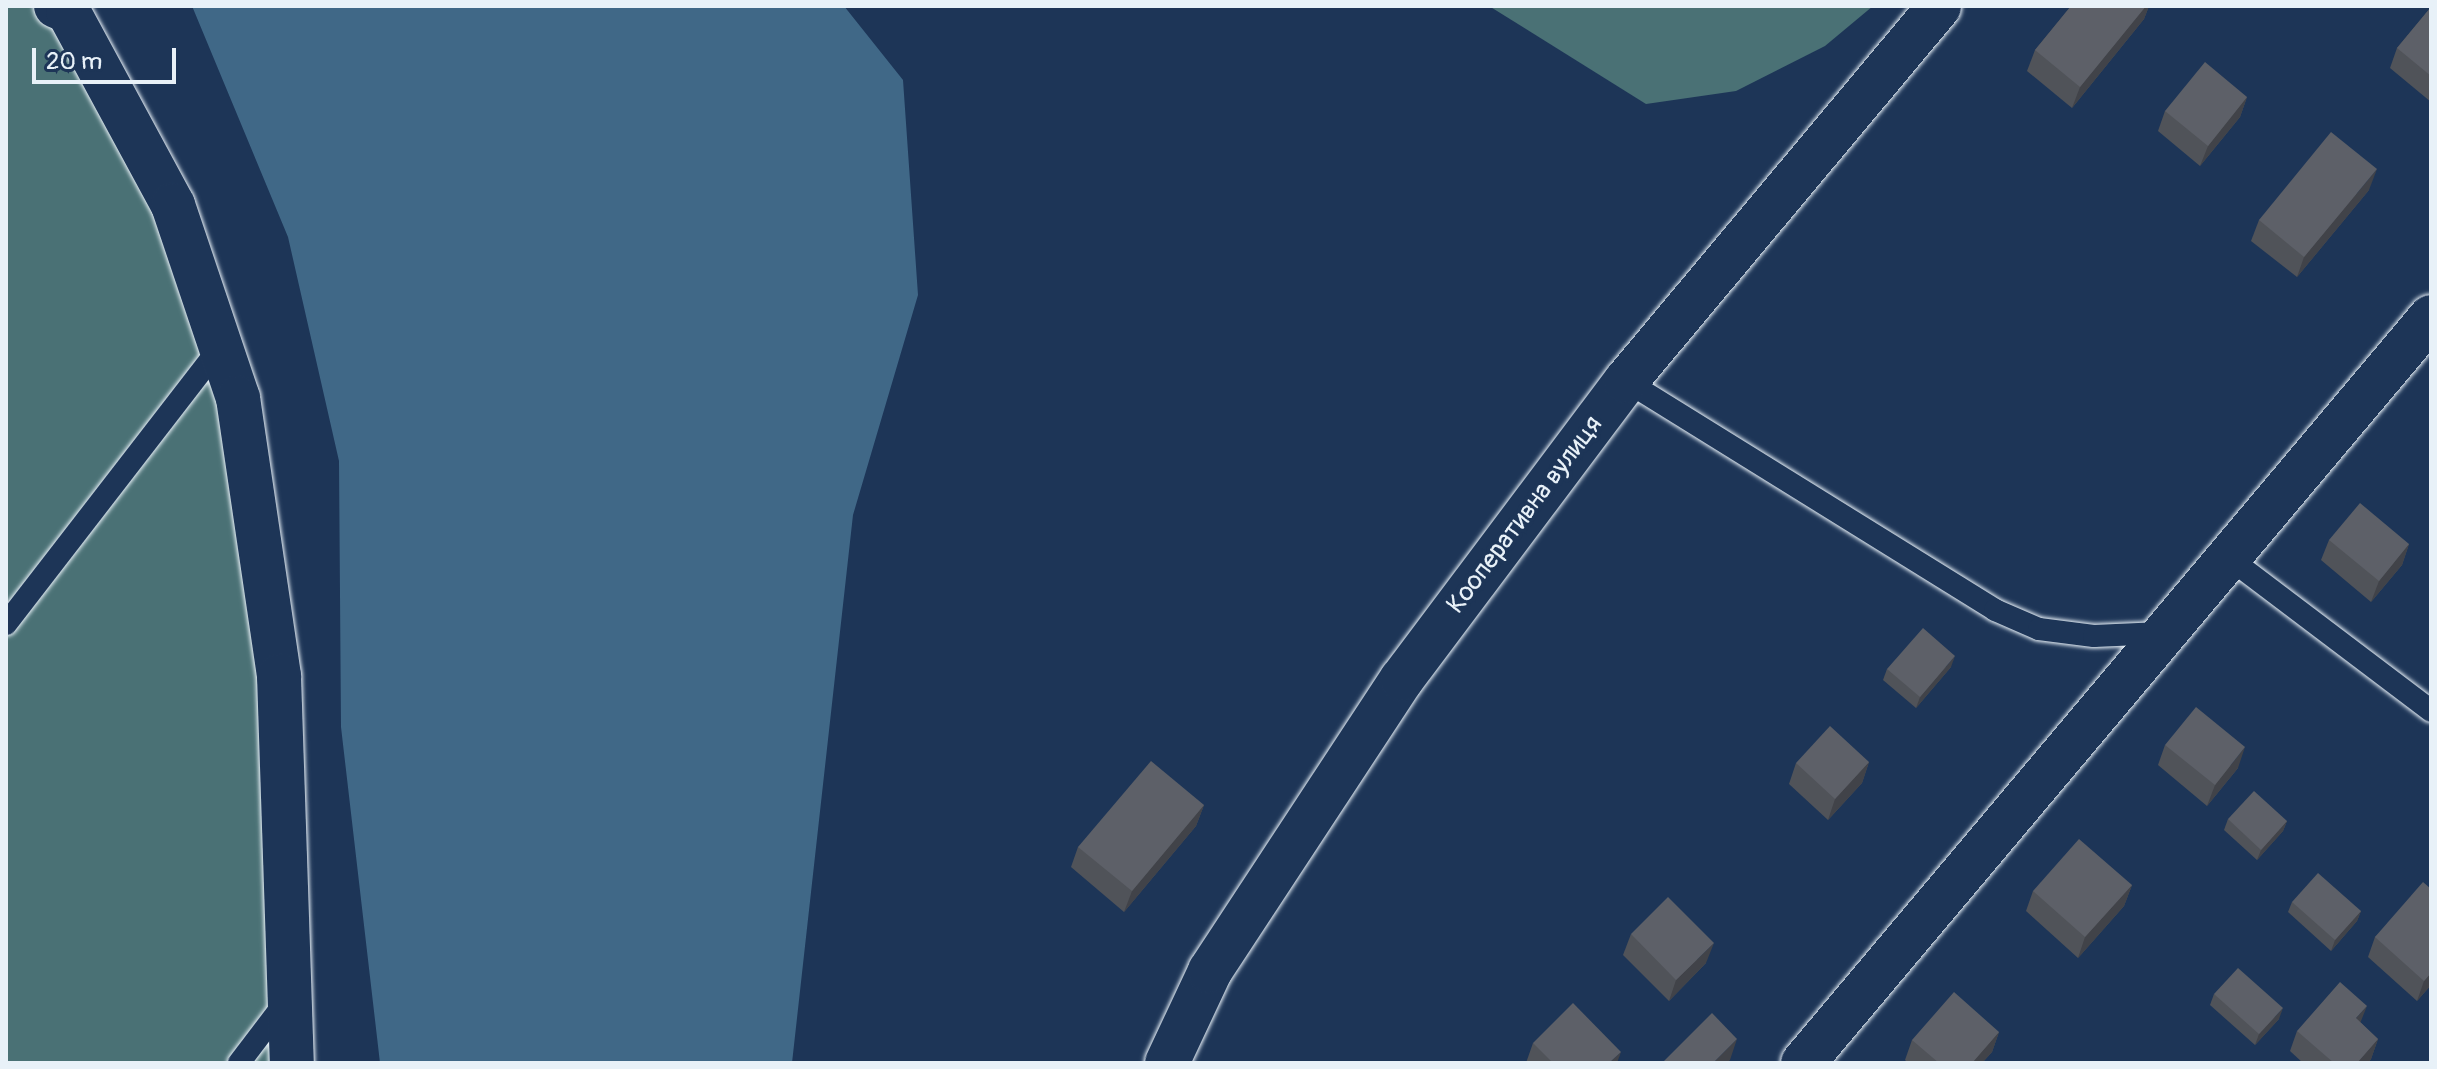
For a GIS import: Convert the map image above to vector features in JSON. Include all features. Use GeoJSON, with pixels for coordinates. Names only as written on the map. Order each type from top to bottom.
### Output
{"type":"FeatureCollection","features":[{"type":"Feature","properties":{"kind":"street"},"geometry":{"type":"LineString","coordinates":[[56,6],[68,11],[173,205],[238,398],[279,676],[292,1063]]}},
{"type":"Feature","properties":{"kind":"street","name":"Кооперативна вулиця"},"geometry":{"type":"LineString","coordinates":[[1167,1063],[1210,971],[1402,679],[1626,381],[1939,6]]}},
{"type":"Feature","properties":{"kind":"street"},"geometry":{"type":"LineString","coordinates":[[1803,1063],[1968,871],[2161,633],[2229,558],[2431,317]]}},
{"type":"Feature","properties":{"kind":"lane"},"geometry":{"type":"LineString","coordinates":[[6,624],[220,347]]}},
{"type":"Feature","properties":{"kind":"lane"},"geometry":{"type":"LineString","coordinates":[[1626,381],[1995,610],[2039,629],[2067,633],[2161,633]]}},
{"type":"Feature","properties":{"kind":"lane"},"geometry":{"type":"LineString","coordinates":[[2229,558],[2431,711]]}},
{"type":"Feature","properties":{"kind":"lane"},"geometry":{"type":"LineString","coordinates":[[239,1063],[290,997]]}},
{"type":"Feature","properties":{"kind":"green space"},"geometry":{"type":"Polygon","coordinates":[[[6,6],[68,11],[238,398],[292,1063],[6,1063],[6,6]]]}},
{"type":"Feature","properties":{"kind":"green space"},"geometry":{"type":"Polygon","coordinates":[[[1489,6],[1873,6],[1825,46],[1736,91],[1646,104],[1489,6]]]}},
{"type":"Feature","properties":{"kind":"water"},"geometry":{"type":"Polygon","coordinates":[[[192,6],[844,6],[903,80],[918,295],[853,515],[792,1063],[380,1063],[341,727],[339,461],[288,237],[192,6]]]}},
{"type":"Feature","properties":{"kind":"building"},"geometry":{"type":"Polygon","coordinates":[[[2071,6],[2146,6],[2080,87],[2035,50],[2071,6]]]}},
{"type":"Feature","properties":{"kind":"building"},"geometry":{"type":"Polygon","coordinates":[[[2431,7],[2431,76],[2397,48],[2431,7]]]}},
{"type":"Feature","properties":{"kind":"building"},"geometry":{"type":"Polygon","coordinates":[[[2205,62],[2247,97],[2208,146],[2165,111],[2205,62]]]}},
{"type":"Feature","properties":{"kind":"building"},"geometry":{"type":"Polygon","coordinates":[[[2331,132],[2377,169],[2304,257],[2259,220],[2331,132]]]}},
{"type":"Feature","properties":{"kind":"building"},"geometry":{"type":"Polygon","coordinates":[[[2360,503],[2409,544],[2379,581],[2329,540],[2360,503]]]}},
{"type":"Feature","properties":{"kind":"building"},"geometry":{"type":"Polygon","coordinates":[[[1923,628],[1955,656],[1920,697],[1887,669],[1923,628]]]}},
{"type":"Feature","properties":{"kind":"building"},"geometry":{"type":"Polygon","coordinates":[[[2196,707],[2245,747],[2215,785],[2165,745],[2196,707]]]}},
{"type":"Feature","properties":{"kind":"building"},"geometry":{"type":"Polygon","coordinates":[[[1830,726],[1869,762],[1835,799],[1796,763],[1830,726]]]}},
{"type":"Feature","properties":{"kind":"building"},"geometry":{"type":"Polygon","coordinates":[[[1151,761],[1204,805],[1132,891],[1078,847],[1151,761]]]}},
{"type":"Feature","properties":{"kind":"building"},"geometry":{"type":"Polygon","coordinates":[[[2254,791],[2287,821],[2261,850],[2228,819],[2254,791]]]}},
{"type":"Feature","properties":{"kind":"building"},"geometry":{"type":"Polygon","coordinates":[[[2079,839],[2132,885],[2085,937],[2033,891],[2079,839]]]}},
{"type":"Feature","properties":{"kind":"building"},"geometry":{"type":"Polygon","coordinates":[[[2318,873],[2361,911],[2335,940],[2292,902],[2318,873]]]}},
{"type":"Feature","properties":{"kind":"building"},"geometry":{"type":"Polygon","coordinates":[[[2423,882],[2431,889],[2431,973],[2424,981],[2375,937],[2423,882]]]}},
{"type":"Feature","properties":{"kind":"building"},"geometry":{"type":"Polygon","coordinates":[[[1668,897],[1714,943],[1676,980],[1631,934],[1668,897]]]}},
{"type":"Feature","properties":{"kind":"building"},"geometry":{"type":"Polygon","coordinates":[[[2238,968],[2283,1008],[2259,1034],[2214,994],[2238,968]]]}},
{"type":"Feature","properties":{"kind":"building"},"geometry":{"type":"Polygon","coordinates":[[[2340,982],[2367,1006],[2356,1018],[2378,1039],[2357,1063],[2334,1063],[2297,1031],[2340,982]]]}},
{"type":"Feature","properties":{"kind":"building"},"geometry":{"type":"Polygon","coordinates":[[[1954,992],[1999,1032],[1972,1063],[1939,1063],[1912,1040],[1954,992]]]}},
{"type":"Feature","properties":{"kind":"building"},"geometry":{"type":"Polygon","coordinates":[[[1573,1003],[1621,1052],[1609,1063],[1553,1063],[1533,1043],[1573,1003]]]}},
{"type":"Feature","properties":{"kind":"building"},"geometry":{"type":"Polygon","coordinates":[[[1712,1013],[1737,1039],[1713,1063],[1662,1063],[1712,1013]]]}}]}
